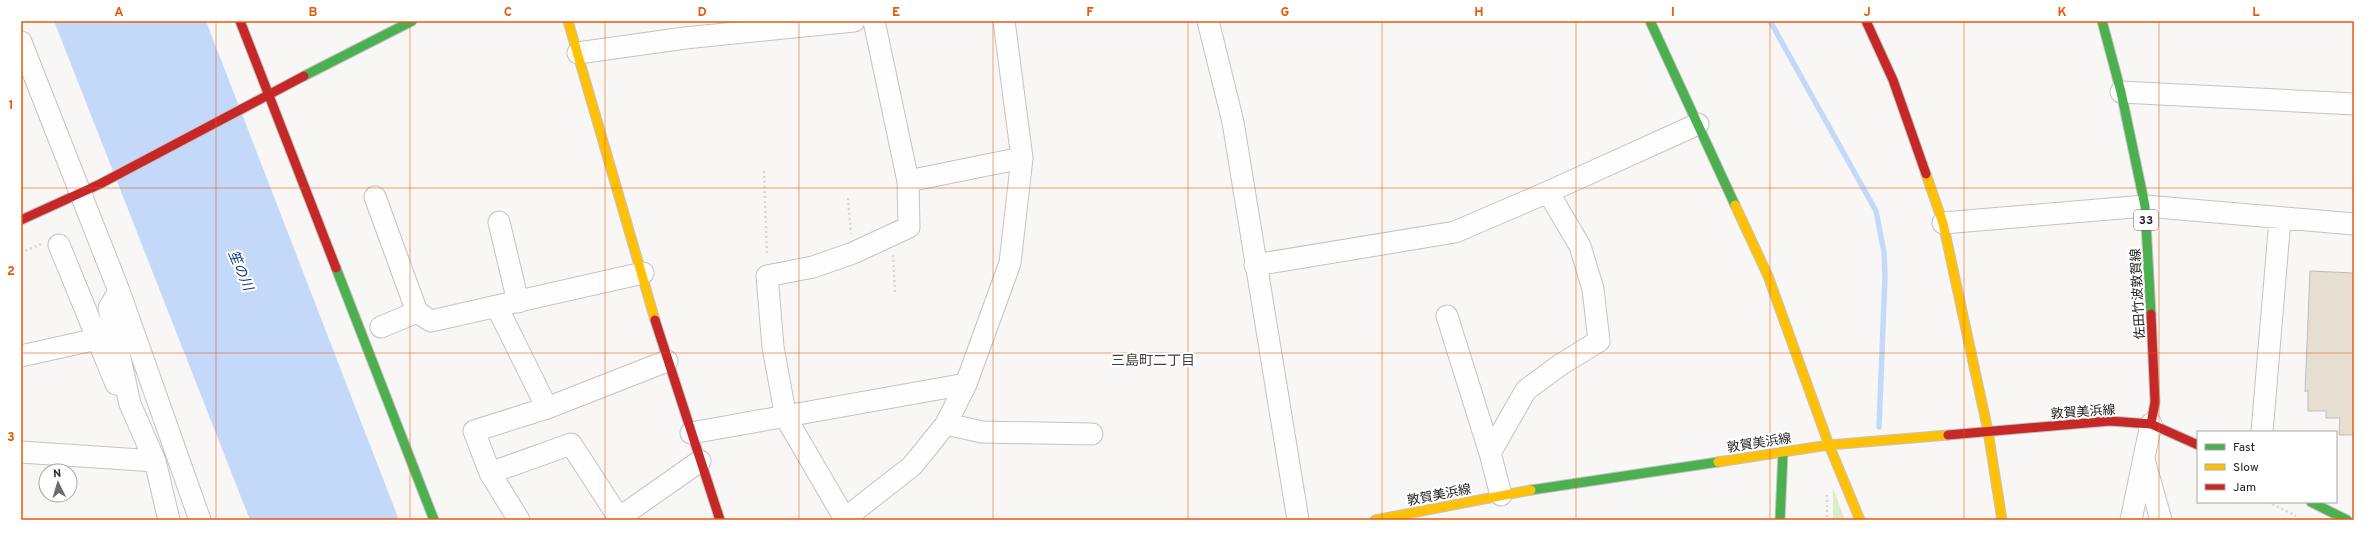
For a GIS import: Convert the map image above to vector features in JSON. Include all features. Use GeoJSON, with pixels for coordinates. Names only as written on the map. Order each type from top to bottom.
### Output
{"type":"FeatureCollection","features":[{"type":"Feature","properties":{"kind":"street"},"geometry":{"type":"LineString","coordinates":[[240,21],[434,520]]}},
{"type":"Feature","properties":{"kind":"street"},"geometry":{"type":"LineString","coordinates":[[21,220],[100,184],[256,100],[412,21]]}},
{"type":"Feature","properties":{"kind":"street"},"geometry":{"type":"LineString","coordinates":[[568,21],[643,273],[667,362],[720,520]]}},
{"type":"Feature","properties":{"kind":"street"},"geometry":{"type":"LineString","coordinates":[[578,53],[685,38],[854,21]]}},
{"type":"Feature","properties":{"kind":"street"},"geometry":{"type":"LineString","coordinates":[[874,21],[908,181],[910,227],[853,253],[813,267],[767,276],[773,347],[786,418],[844,519],[912,466],[946,424],[966,384],[1010,264],[1022,158],[1004,21]]}},
{"type":"Feature","properties":{"kind":"street"},"geometry":{"type":"LineString","coordinates":[[1208,21],[1233,122],[1255,265],[1298,520]]}},
{"type":"Feature","properties":{"kind":"street"},"geometry":{"type":"LineString","coordinates":[[1650,21],[1768,276],[1829,445],[1860,520]]}},
{"type":"Feature","properties":{"kind":"street"},"geometry":{"type":"LineString","coordinates":[[1866,21],[1893,80],[1943,223],[1988,432],[2002,520]]}},
{"type":"Feature","properties":{"kind":"street","name":"佐田竹波敦賀線"},"geometry":{"type":"LineString","coordinates":[[2102,21],[2122,92],[2145,206],[2154,402],[2151,424]]}},
{"type":"Feature","properties":{"kind":"street"},"geometry":{"type":"LineString","coordinates":[[21,42],[119,291],[200,520]]}},
{"type":"Feature","properties":{"kind":"street"},"geometry":{"type":"LineString","coordinates":[[2122,92],[2354,104]]}},
{"type":"Feature","properties":{"kind":"street"},"geometry":{"type":"LineString","coordinates":[[1255,265],[1454,232],[1548,192],[1698,124]]}},
{"type":"Feature","properties":{"kind":"street"},"geometry":{"type":"LineString","coordinates":[[908,181],[1022,158]]}},
{"type":"Feature","properties":{"kind":"street"},"geometry":{"type":"LineString","coordinates":[[1490,453],[1526,390],[1560,365],[1599,341],[1593,289],[1580,246],[1548,192]]}},
{"type":"Feature","properties":{"kind":"street"},"geometry":{"type":"LineString","coordinates":[[375,197],[417,312],[431,321],[643,273]]}},
{"type":"Feature","properties":{"kind":"street"},"geometry":{"type":"LineString","coordinates":[[1943,223],[2145,206],[2280,219],[2354,224]]}},
{"type":"Feature","properties":{"kind":"street"},"geometry":{"type":"LineString","coordinates":[[2262,431],[2280,219]]}},
{"type":"Feature","properties":{"kind":"street"},"geometry":{"type":"LineString","coordinates":[[499,222],[518,302]]}},
{"type":"Feature","properties":{"kind":"street"},"geometry":{"type":"LineString","coordinates":[[59,245],[118,388],[130,404]]}},
{"type":"Feature","properties":{"kind":"street"},"geometry":{"type":"LineString","coordinates":[[119,291],[109,308],[130,404],[155,461],[169,520]]}},
{"type":"Feature","properties":{"kind":"street"},"geometry":{"type":"LineString","coordinates":[[497,307],[547,408]]}},
{"type":"Feature","properties":{"kind":"street"},"geometry":{"type":"LineString","coordinates":[[381,327],[417,312]]}},
{"type":"Feature","properties":{"kind":"street"},"geometry":{"type":"LineString","coordinates":[[1447,316],[1490,453],[1501,495]]}},
{"type":"Feature","properties":{"kind":"street"},"geometry":{"type":"LineString","coordinates":[[21,356],[97,339]]}},
{"type":"Feature","properties":{"kind":"street"},"geometry":{"type":"LineString","coordinates":[[519,520],[490,473],[474,431],[547,408],[667,362]]}},
{"type":"Feature","properties":{"kind":"street"},"geometry":{"type":"LineString","coordinates":[[691,433],[786,418],[966,384]]}},
{"type":"Feature","properties":{"kind":"street","name":"敦賀美浜線"},"geometry":{"type":"LineString","coordinates":[[1375,520],[1501,495],[1829,445],[2110,421],[2151,424]]}},
{"type":"Feature","properties":{"kind":"street"},"geometry":{"type":"LineString","coordinates":[[946,424],[982,432],[1092,434]]}},
{"type":"Feature","properties":{"kind":"street"},"geometry":{"type":"LineString","coordinates":[[2131,520],[2151,424],[2197,445]]}},
{"type":"Feature","properties":{"kind":"street"},"geometry":{"type":"LineString","coordinates":[[490,473],[571,444],[618,519],[700,461]]}},
{"type":"Feature","properties":{"kind":"street"},"geometry":{"type":"LineString","coordinates":[[21,452],[155,461]]}},
{"type":"Feature","properties":{"kind":"street"},"geometry":{"type":"LineString","coordinates":[[1780,520],[1783,452]]}},
{"type":"Feature","properties":{"kind":"street"},"geometry":{"type":"LineString","coordinates":[[2144,460],[2161,520]]}},
{"type":"Feature","properties":{"kind":"street"},"geometry":{"type":"LineString","coordinates":[[2314,503],[2348,520]]}},
{"type":"Feature","properties":{"kind":"path"},"geometry":{"type":"LineString","coordinates":[[764,171],[767,276]]}},
{"type":"Feature","properties":{"kind":"path"},"geometry":{"type":"LineString","coordinates":[[848,198],[853,253]]}},
{"type":"Feature","properties":{"kind":"path"},"geometry":{"type":"LineString","coordinates":[[892,234],[895,292]]}},
{"type":"Feature","properties":{"kind":"path"},"geometry":{"type":"LineString","coordinates":[[2270,503],[2298,517]]}},
{"type":"Feature","properties":{"kind":"green space"},"geometry":{"type":"Polygon","coordinates":[[[1833,488],[1845,520],[1833,520],[1833,488]]]}},
{"type":"Feature","properties":{"kind":"water","name":"笙の川"},"geometry":{"type":"Polygon","coordinates":[[[54,21],[206,21],[399,520],[250,520],[54,21]]]}},
{"type":"Feature","properties":{"kind":"building"},"geometry":{"type":"Polygon","coordinates":[[[2310,271],[2354,273],[2354,435],[2339,435],[2340,418],[2326,418],[2326,411],[2308,411],[2308,390],[2305,392],[2310,271]]]}},
{"type":"Feature","properties":{"kind":"waterway"},"geometry":{"type":"LineString","coordinates":[[1770,21],[1876,211],[1884,252],[1885,277],[1879,427]]}},
{"type":"Feature","properties":{"kind":"traffic: fast"},"geometry":{"type":"LineString","coordinates":[[304,76],[412,21]]}},
{"type":"Feature","properties":{"kind":"traffic: fast"},"geometry":{"type":"LineString","coordinates":[[1650,21],[1735,205]]}},
{"type":"Feature","properties":{"kind":"traffic: fast"},"geometry":{"type":"LineString","coordinates":[[2102,21],[2121,92],[2145,206],[2151,314]]}},
{"type":"Feature","properties":{"kind":"traffic: fast"},"geometry":{"type":"LineString","coordinates":[[336,268],[434,520]]}},
{"type":"Feature","properties":{"kind":"traffic: fast"},"geometry":{"type":"LineString","coordinates":[[1780,520],[1783,452]]}},
{"type":"Feature","properties":{"kind":"traffic: fast"},"geometry":{"type":"LineString","coordinates":[[1531,490],[1718,462]]}},
{"type":"Feature","properties":{"kind":"traffic: fast"},"geometry":{"type":"LineString","coordinates":[[2313,503],[2347,520]]}},
{"type":"Feature","properties":{"kind":"traffic: slow"},"geometry":{"type":"LineString","coordinates":[[568,21],[655,320]]}},
{"type":"Feature","properties":{"kind":"traffic: slow"},"geometry":{"type":"LineString","coordinates":[[1926,174],[1943,223],[1988,431],[2002,520]]}},
{"type":"Feature","properties":{"kind":"traffic: slow"},"geometry":{"type":"LineString","coordinates":[[1735,205],[1768,276],[1829,445],[1860,520]]}},
{"type":"Feature","properties":{"kind":"traffic: slow"},"geometry":{"type":"LineString","coordinates":[[1718,462],[1829,445],[1948,435]]}},
{"type":"Feature","properties":{"kind":"traffic: slow"},"geometry":{"type":"LineString","coordinates":[[1375,520],[1531,490]]}},
{"type":"Feature","properties":{"kind":"traffic: jam"},"geometry":{"type":"LineString","coordinates":[[240,21],[336,268]]}},
{"type":"Feature","properties":{"kind":"traffic: jam"},"geometry":{"type":"LineString","coordinates":[[1866,21],[1893,80],[1926,174]]}},
{"type":"Feature","properties":{"kind":"traffic: jam"},"geometry":{"type":"LineString","coordinates":[[21,220],[100,184],[304,76]]}},
{"type":"Feature","properties":{"kind":"traffic: jam"},"geometry":{"type":"LineString","coordinates":[[2151,314],[2155,402],[2151,424],[2197,445]]}},
{"type":"Feature","properties":{"kind":"traffic: jam"},"geometry":{"type":"LineString","coordinates":[[655,320],[720,520]]}},
{"type":"Feature","properties":{"kind":"traffic: jam"},"geometry":{"type":"LineString","coordinates":[[1948,435],[2110,421],[2151,424]]}},
{"type":"Feature","properties":{"kind":"district","name":"三島町二丁目"},"geometry":{"type":"Point","coordinates":[1153,360]}}]}
